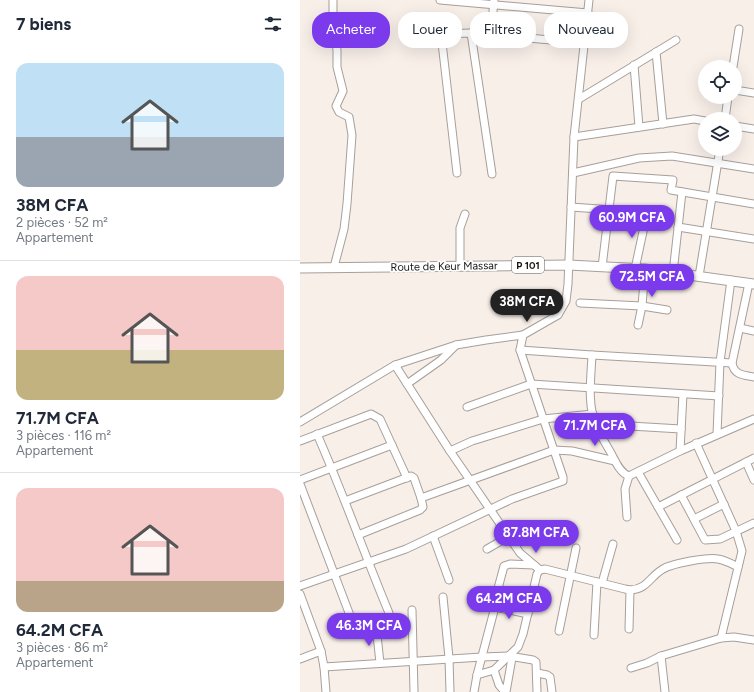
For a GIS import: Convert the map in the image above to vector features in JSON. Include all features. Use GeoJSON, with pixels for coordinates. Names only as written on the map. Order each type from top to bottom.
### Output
{"type":"FeatureCollection","features":[{"type":"Feature","properties":{"kind":"main road","name":"Route de Keur Massar"},"geometry":{"type":"LineString","coordinates":[[300,268],[569,265],[645,269],[752,283]]}},
{"type":"Feature","properties":{"kind":"street"},"geometry":{"type":"LineString","coordinates":[[333,0],[337,67],[343,91],[336,106],[339,112],[349,117],[352,135],[344,229],[334,267]]}},
{"type":"Feature","properties":{"kind":"street"},"geometry":{"type":"LineString","coordinates":[[440,0],[494,2],[579,12]]}},
{"type":"Feature","properties":{"kind":"street"},"geometry":{"type":"LineString","coordinates":[[588,12],[590,0]]}},
{"type":"Feature","properties":{"kind":"street"},"geometry":{"type":"LineString","coordinates":[[493,12],[494,2]]}},
{"type":"Feature","properties":{"kind":"street"},"geometry":{"type":"LineString","coordinates":[[734,60],[739,29]]}},
{"type":"Feature","properties":{"kind":"street"},"geometry":{"type":"LineString","coordinates":[[579,99],[676,40]]}},
{"type":"Feature","properties":{"kind":"street"},"geometry":{"type":"LineString","coordinates":[[443,48],[457,173]]}},
{"type":"Feature","properties":{"kind":"street"},"geometry":{"type":"LineString","coordinates":[[473,48],[492,174]]}},
{"type":"Feature","properties":{"kind":"street"},"geometry":{"type":"LineString","coordinates":[[300,422],[395,365],[456,345],[523,336],[558,315],[566,301],[568,284],[574,136],[584,48]]}},
{"type":"Feature","properties":{"kind":"street"},"geometry":{"type":"LineString","coordinates":[[656,52],[663,124]]}},
{"type":"Feature","properties":{"kind":"street"},"geometry":{"type":"LineString","coordinates":[[634,65],[639,127]]}},
{"type":"Feature","properties":{"kind":"street"},"geometry":{"type":"LineString","coordinates":[[742,91],[754,93]]}},
{"type":"Feature","properties":{"kind":"street"},"geometry":{"type":"LineString","coordinates":[[574,136],[694,119],[698,120]]}},
{"type":"Feature","properties":{"kind":"street"},"geometry":{"type":"LineString","coordinates":[[742,127],[754,129]]}},
{"type":"Feature","properties":{"kind":"street"},"geometry":{"type":"LineString","coordinates":[[573,173],[640,158],[672,156],[754,169]]}},
{"type":"Feature","properties":{"kind":"street"},"geometry":{"type":"LineString","coordinates":[[699,276],[719,156]]}},
{"type":"Feature","properties":{"kind":"street"},"geometry":{"type":"LineString","coordinates":[[602,267],[613,176],[673,180],[672,190],[754,204]]}},
{"type":"Feature","properties":{"kind":"street"},"geometry":{"type":"LineString","coordinates":[[673,273],[682,192]]}},
{"type":"Feature","properties":{"kind":"street"},"geometry":{"type":"LineString","coordinates":[[571,207],[656,213]]}},
{"type":"Feature","properties":{"kind":"street"},"geometry":{"type":"LineString","coordinates":[[635,269],[647,213]]}},
{"type":"Feature","properties":{"kind":"street"},"geometry":{"type":"LineString","coordinates":[[460,266],[460,228],[466,214]]}},
{"type":"Feature","properties":{"kind":"street"},"geometry":{"type":"LineString","coordinates":[[678,227],[754,239]]}},
{"type":"Feature","properties":{"kind":"street"},"geometry":{"type":"LineString","coordinates":[[638,324],[642,306],[645,269]]}},
{"type":"Feature","properties":{"kind":"street"},"geometry":{"type":"LineString","coordinates":[[717,434],[720,362],[731,280]]}},
{"type":"Feature","properties":{"kind":"street"},"geometry":{"type":"LineString","coordinates":[[752,283],[732,363],[733,369],[737,374],[754,376]]}},
{"type":"Feature","properties":{"kind":"street"},"geometry":{"type":"LineString","coordinates":[[580,303],[642,306],[668,310]]}},
{"type":"Feature","properties":{"kind":"street"},"geometry":{"type":"LineString","coordinates":[[740,328],[754,331]]}},
{"type":"Feature","properties":{"kind":"street"},"geometry":{"type":"LineString","coordinates":[[300,586],[406,549],[512,499],[563,481],[520,350],[523,336]]}},
{"type":"Feature","properties":{"kind":"street"},"geometry":{"type":"LineString","coordinates":[[407,384],[441,360],[456,345]]}},
{"type":"Feature","properties":{"kind":"street"},"geometry":{"type":"LineString","coordinates":[[520,350],[732,363]]}},
{"type":"Feature","properties":{"kind":"street"},"geometry":{"type":"LineString","coordinates":[[592,355],[591,406],[596,424],[615,461],[625,475],[629,476]]}},
{"type":"Feature","properties":{"kind":"street"},"geometry":{"type":"LineString","coordinates":[[395,365],[508,537],[520,553],[540,570],[545,569],[630,590],[644,587],[650,578],[663,569],[678,563],[716,558],[738,567]]}},
{"type":"Feature","properties":{"kind":"street"},"geometry":{"type":"LineString","coordinates":[[467,407],[531,384],[719,396]]}},
{"type":"Feature","properties":{"kind":"street"},"geometry":{"type":"LineString","coordinates":[[680,451],[683,394]]}},
{"type":"Feature","properties":{"kind":"street"},"geometry":{"type":"LineString","coordinates":[[300,441],[371,414],[380,419],[407,478]]}},
{"type":"Feature","properties":{"kind":"street"},"geometry":{"type":"LineString","coordinates":[[450,450],[472,441],[543,419],[593,414]]}},
{"type":"Feature","properties":{"kind":"street"},"geometry":{"type":"LineString","coordinates":[[627,517],[625,489],[629,476],[696,443],[754,418]]}},
{"type":"Feature","properties":{"kind":"street"},"geometry":{"type":"LineString","coordinates":[[596,424],[681,429]]}},
{"type":"Feature","properties":{"kind":"street"},"geometry":{"type":"LineString","coordinates":[[317,434],[389,612]]}},
{"type":"Feature","properties":{"kind":"street"},"geometry":{"type":"LineString","coordinates":[[696,443],[736,531],[742,551],[721,638]]}},
{"type":"Feature","properties":{"kind":"street"},"geometry":{"type":"LineString","coordinates":[[300,480],[392,445]]}},
{"type":"Feature","properties":{"kind":"street"},"geometry":{"type":"LineString","coordinates":[[421,498],[554,450],[572,451],[615,461]]}},
{"type":"Feature","properties":{"kind":"street"},"geometry":{"type":"LineString","coordinates":[[658,506],[754,458]]}},
{"type":"Feature","properties":{"kind":"street"},"geometry":{"type":"LineString","coordinates":[[746,462],[754,480]]}},
{"type":"Feature","properties":{"kind":"street"},"geometry":{"type":"LineString","coordinates":[[638,472],[677,540]]}},
{"type":"Feature","properties":{"kind":"street"},"geometry":{"type":"LineString","coordinates":[[345,501],[411,476],[414,478],[423,507],[420,510],[358,535]]}},
{"type":"Feature","properties":{"kind":"street"},"geometry":{"type":"LineString","coordinates":[[300,484],[350,618],[355,622],[368,624],[375,627],[380,663]]}},
{"type":"Feature","properties":{"kind":"street"},"geometry":{"type":"LineString","coordinates":[[682,495],[705,540],[720,539],[754,523]]}},
{"type":"Feature","properties":{"kind":"street"},"geometry":{"type":"LineString","coordinates":[[694,519],[724,504]]}},
{"type":"Feature","properties":{"kind":"street"},"geometry":{"type":"LineString","coordinates":[[433,536],[449,580]]}},
{"type":"Feature","properties":{"kind":"street"},"geometry":{"type":"LineString","coordinates":[[487,549],[508,537]]}},
{"type":"Feature","properties":{"kind":"street"},"geometry":{"type":"LineString","coordinates":[[594,635],[600,583],[613,544]]}},
{"type":"Feature","properties":{"kind":"street"},"geometry":{"type":"LineString","coordinates":[[559,631],[576,548]]}},
{"type":"Feature","properties":{"kind":"street"},"geometry":{"type":"LineString","coordinates":[[474,692],[495,607],[496,592],[505,564],[534,565]]}},
{"type":"Feature","properties":{"kind":"street"},"geometry":{"type":"LineString","coordinates":[[477,675],[494,670],[510,657],[518,647],[523,634],[537,574],[540,570]]}},
{"type":"Feature","properties":{"kind":"street"},"geometry":{"type":"LineString","coordinates":[[629,629],[630,590]]}},
{"type":"Feature","properties":{"kind":"street"},"geometry":{"type":"LineString","coordinates":[[300,594],[321,651],[326,692]]}},
{"type":"Feature","properties":{"kind":"street"},"geometry":{"type":"LineString","coordinates":[[443,597],[449,658],[450,692]]}},
{"type":"Feature","properties":{"kind":"street"},"geometry":{"type":"LineString","coordinates":[[495,607],[528,614]]}},
{"type":"Feature","properties":{"kind":"street"},"geometry":{"type":"LineString","coordinates":[[412,610],[412,662],[414,692]]}},
{"type":"Feature","properties":{"kind":"street"},"geometry":{"type":"LineString","coordinates":[[631,668],[647,663],[661,656],[721,638],[734,637],[754,640]]}},
{"type":"Feature","properties":{"kind":"street"},"geometry":{"type":"LineString","coordinates":[[300,659],[321,651]]}},
{"type":"Feature","properties":{"kind":"street"},"geometry":{"type":"LineString","coordinates":[[661,656],[665,692]]}},
{"type":"Feature","properties":{"kind":"street"},"geometry":{"type":"LineString","coordinates":[[506,692],[510,657]]}},
{"type":"Feature","properties":{"kind":"street"},"geometry":{"type":"LineString","coordinates":[[324,667],[412,662],[449,658],[510,657],[533,660],[536,662],[537,692]]}},
{"type":"Feature","properties":{"kind":"street"},"geometry":{"type":"LineString","coordinates":[[494,670],[499,685],[506,692]]}},
{"type":"Feature","properties":{"kind":"street"},"geometry":{"type":"LineString","coordinates":[[537,673],[547,674],[550,677],[552,692]]}}]}
